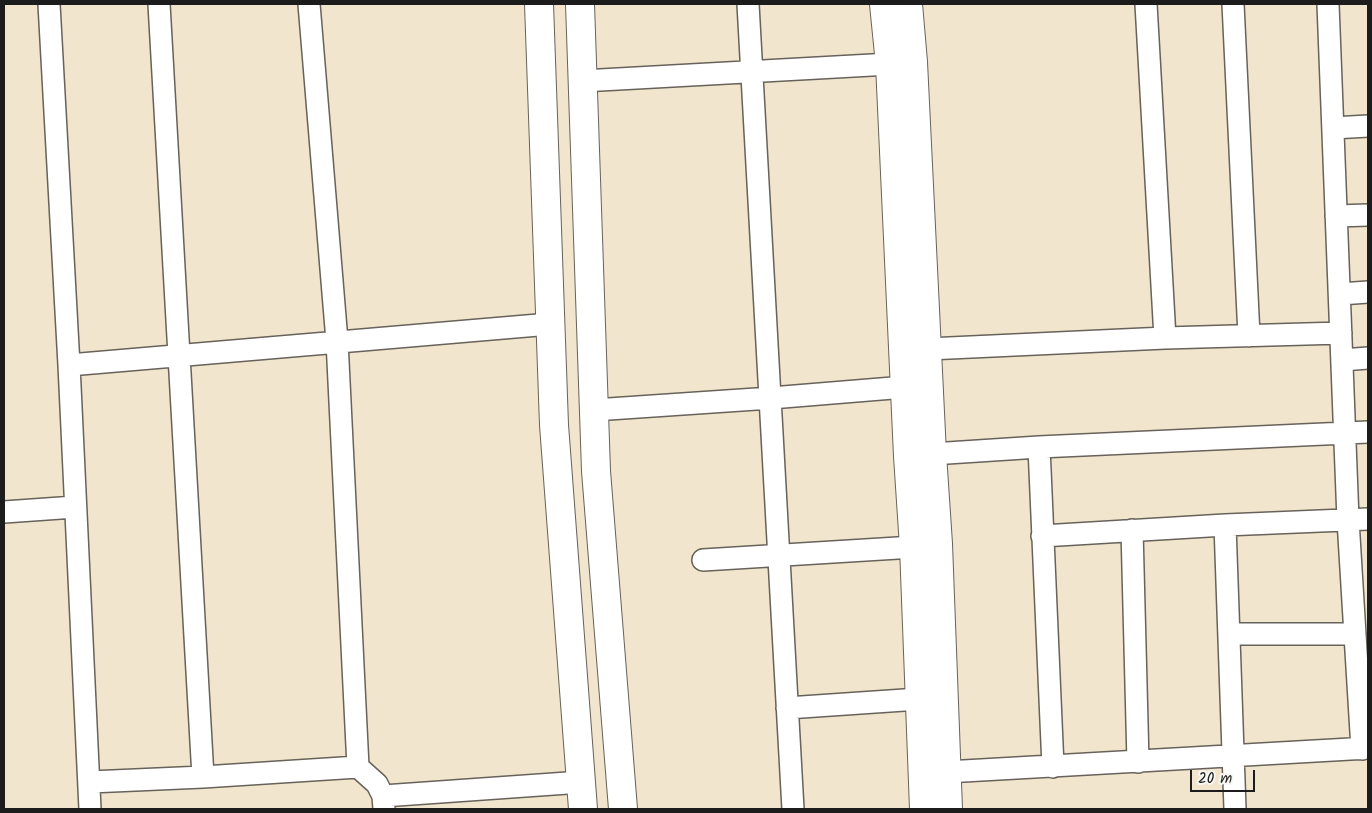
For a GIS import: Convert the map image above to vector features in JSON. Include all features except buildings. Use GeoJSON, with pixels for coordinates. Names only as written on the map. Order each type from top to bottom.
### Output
{"type":"FeatureCollection","features":[{"type":"Feature","properties":{"kind":"street"},"geometry":{"type":"LineString","coordinates":[[49,4],[69,365],[90,809]]}},
{"type":"Feature","properties":{"kind":"street"},"geometry":{"type":"LineString","coordinates":[[159,4],[203,777]]}},
{"type":"Feature","properties":{"kind":"street"},"geometry":{"type":"LineString","coordinates":[[309,4],[337,341],[358,767],[377,784],[384,803],[582,782]]}},
{"type":"Feature","properties":{"kind":"street"},"geometry":{"type":"LineString","coordinates":[[539,4],[554,424],[583,809]]}},
{"type":"Feature","properties":{"kind":"street"},"geometry":{"type":"LineString","coordinates":[[580,4],[596,470],[623,809]]}},
{"type":"Feature","properties":{"kind":"street"},"geometry":{"type":"LineString","coordinates":[[748,4],[793,809]]}},
{"type":"Feature","properties":{"kind":"street"},"geometry":{"type":"LineString","coordinates":[[884,4],[890,64],[914,547],[924,809]]}},
{"type":"Feature","properties":{"kind":"street"},"geometry":{"type":"LineString","coordinates":[[908,4],[914,62],[932,454],[938,544],[948,809]]}},
{"type":"Feature","properties":{"kind":"street"},"geometry":{"type":"LineString","coordinates":[[1146,4],[1165,338]]}},
{"type":"Feature","properties":{"kind":"street"},"geometry":{"type":"LineString","coordinates":[[1234,4],[1249,336]]}},
{"type":"Feature","properties":{"kind":"street"},"geometry":{"type":"LineString","coordinates":[[946,772],[1365,749],[1355,634],[1358,520],[1345,433],[1328,4]]}},
{"type":"Feature","properties":{"kind":"street"},"geometry":{"type":"LineString","coordinates":[[582,81],[890,64]]}},
{"type":"Feature","properties":{"kind":"street"},"geometry":{"type":"LineString","coordinates":[[1333,128],[1368,126]]}},
{"type":"Feature","properties":{"kind":"street"},"geometry":{"type":"LineString","coordinates":[[1336,216],[1368,215]]}},
{"type":"Feature","properties":{"kind":"street"},"geometry":{"type":"LineString","coordinates":[[1340,294],[1368,292]]}},
{"type":"Feature","properties":{"kind":"street"},"geometry":{"type":"LineString","coordinates":[[69,365],[550,324]]}},
{"type":"Feature","properties":{"kind":"street"},"geometry":{"type":"LineString","coordinates":[[928,349],[1165,338],[1341,333]]}},
{"type":"Feature","properties":{"kind":"street"},"geometry":{"type":"LineString","coordinates":[[1342,360],[1368,358]]}},
{"type":"Feature","properties":{"kind":"street"},"geometry":{"type":"LineString","coordinates":[[594,410],[905,387]]}},
{"type":"Feature","properties":{"kind":"street"},"geometry":{"type":"LineString","coordinates":[[932,454],[1039,447],[1368,432]]}},
{"type":"Feature","properties":{"kind":"street"},"geometry":{"type":"LineString","coordinates":[[1039,447],[1053,766]]}},
{"type":"Feature","properties":{"kind":"street"},"geometry":{"type":"LineString","coordinates":[[4,512],[75,507]]}},
{"type":"Feature","properties":{"kind":"street"},"geometry":{"type":"LineString","coordinates":[[1042,536],[1225,525],[1358,520]]}},
{"type":"Feature","properties":{"kind":"street"},"geometry":{"type":"LineString","coordinates":[[1225,525],[1235,809]]}},
{"type":"Feature","properties":{"kind":"street"},"geometry":{"type":"LineString","coordinates":[[1132,530],[1138,762]]}},
{"type":"Feature","properties":{"kind":"street"},"geometry":{"type":"LineString","coordinates":[[703,560],[914,547]]}},
{"type":"Feature","properties":{"kind":"street"},"geometry":{"type":"LineString","coordinates":[[1229,634],[1355,634]]}},
{"type":"Feature","properties":{"kind":"street"},"geometry":{"type":"LineString","coordinates":[[787,708],[919,699]]}},
{"type":"Feature","properties":{"kind":"street"},"geometry":{"type":"LineString","coordinates":[[90,782],[358,767]]}}]}
